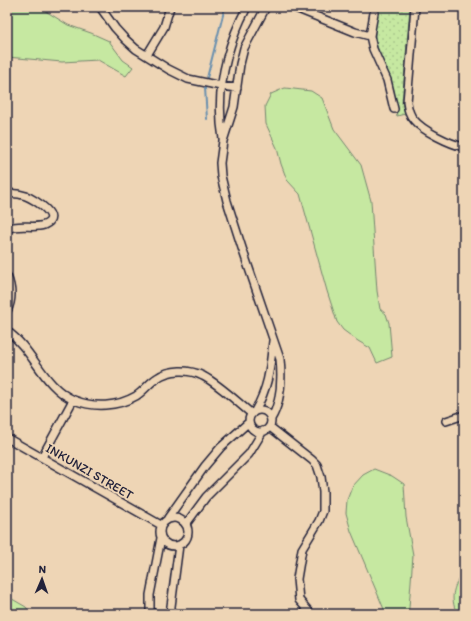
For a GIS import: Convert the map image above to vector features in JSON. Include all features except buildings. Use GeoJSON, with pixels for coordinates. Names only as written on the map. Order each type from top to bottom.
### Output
{"type":"FeatureCollection","features":[{"type":"Feature","properties":{"kind":"street"},"geometry":{"type":"LineString","coordinates":[[100,7],[125,39],[136,49],[168,69],[188,79],[237,88]]}},
{"type":"Feature","properties":{"kind":"street"},"geometry":{"type":"LineString","coordinates":[[147,55],[164,27],[170,7]]}},
{"type":"Feature","properties":{"kind":"street"},"geometry":{"type":"LineString","coordinates":[[223,141],[219,112],[221,86],[229,48],[236,27],[247,7]]}},
{"type":"Feature","properties":{"kind":"street"},"geometry":{"type":"LineString","coordinates":[[266,7],[244,48],[240,64],[234,107],[223,141],[220,163],[221,176],[227,201],[280,359],[282,373],[279,399],[276,411],[271,419],[270,427]]}},
{"type":"Feature","properties":{"kind":"street"},"geometry":{"type":"LineString","coordinates":[[293,7],[355,32],[370,36]]}},
{"type":"Feature","properties":{"kind":"street"},"geometry":{"type":"LineString","coordinates":[[375,7],[370,36],[373,49],[387,80],[394,109]]}},
{"type":"Feature","properties":{"kind":"street"},"geometry":{"type":"LineString","coordinates":[[415,7],[407,102],[411,117],[418,124],[448,142],[464,147]]}},
{"type":"Feature","properties":{"kind":"street"},"geometry":{"type":"LineString","coordinates":[[7,194],[19,194],[34,200],[46,209],[51,218],[43,225],[18,226],[7,229]]}},
{"type":"Feature","properties":{"kind":"street"},"geometry":{"type":"LineString","coordinates":[[7,276],[10,283],[12,298],[7,311]]}},
{"type":"Feature","properties":{"kind":"street"},"geometry":{"type":"LineString","coordinates":[[7,331],[20,341],[50,382],[73,400],[90,405],[101,406],[121,403],[138,395],[157,378],[179,371],[187,371],[204,376],[254,412],[262,410],[265,411],[271,419]]}},
{"type":"Feature","properties":{"kind":"street"},"geometry":{"type":"LineString","coordinates":[[150,614],[150,595],[161,538],[161,525],[168,518],[220,447],[249,422],[265,390],[269,377],[273,341]]}},
{"type":"Feature","properties":{"kind":"street"},"geometry":{"type":"LineString","coordinates":[[42,457],[73,400]]}},
{"type":"Feature","properties":{"kind":"street"},"geometry":{"type":"LineString","coordinates":[[446,421],[464,415]]}},
{"type":"Feature","properties":{"kind":"street"},"geometry":{"type":"LineString","coordinates":[[249,422],[254,430],[263,431]]}},
{"type":"Feature","properties":{"kind":"street"},"geometry":{"type":"LineString","coordinates":[[186,524],[206,497],[249,454],[263,431],[270,427]]}},
{"type":"Feature","properties":{"kind":"street"},"geometry":{"type":"LineString","coordinates":[[270,427],[312,460],[317,465],[321,477],[323,511],[319,521],[302,549],[297,579],[299,600],[311,614]]}},
{"type":"Feature","properties":{"kind":"street","name":"INKUNZI STREET"},"geometry":{"type":"LineString","coordinates":[[7,438],[161,525]]}},
{"type":"Feature","properties":{"kind":"street"},"geometry":{"type":"LineString","coordinates":[[161,538],[167,544],[175,546],[183,543],[188,536],[188,528],[184,521],[176,517],[168,518]]}},
{"type":"Feature","properties":{"kind":"street"},"geometry":{"type":"LineString","coordinates":[[170,614],[179,545]]}},
{"type":"Feature","properties":{"kind":"green space"},"geometry":{"type":"Polygon","coordinates":[[[7,7],[39,7],[68,25],[109,41],[123,60],[133,67],[126,76],[98,60],[62,62],[7,57],[7,7]]]}},
{"type":"Feature","properties":{"kind":"green space"},"geometry":{"type":"Polygon","coordinates":[[[378,7],[410,7],[402,103],[405,114],[397,116],[395,104],[375,40],[378,7]]]}},
{"type":"Feature","properties":{"kind":"green space"},"geometry":{"type":"Polygon","coordinates":[[[285,88],[311,91],[322,98],[334,129],[361,165],[371,201],[377,291],[380,309],[386,314],[389,323],[392,357],[377,363],[370,348],[343,330],[337,322],[300,194],[287,180],[277,148],[266,124],[265,106],[271,94],[285,88]]]}},
{"type":"Feature","properties":{"kind":"green space"},"geometry":{"type":"Polygon","coordinates":[[[374,469],[392,476],[404,484],[406,517],[413,555],[409,608],[407,614],[386,614],[351,531],[346,513],[347,500],[352,487],[363,475],[374,469]]]}},
{"type":"Feature","properties":{"kind":"green space"},"geometry":{"type":"Polygon","coordinates":[[[464,570],[464,614],[457,614],[453,602],[453,596],[455,586],[464,570]]]}},
{"type":"Feature","properties":{"kind":"green space"},"geometry":{"type":"Polygon","coordinates":[[[7,596],[26,607],[31,614],[7,614],[7,596]]]}},
{"type":"Feature","properties":{"kind":"waterway"},"geometry":{"type":"LineString","coordinates":[[207,78],[225,7]]}},
{"type":"Feature","properties":{"kind":"waterway"},"geometry":{"type":"LineString","coordinates":[[205,88],[207,119]]}}]}
